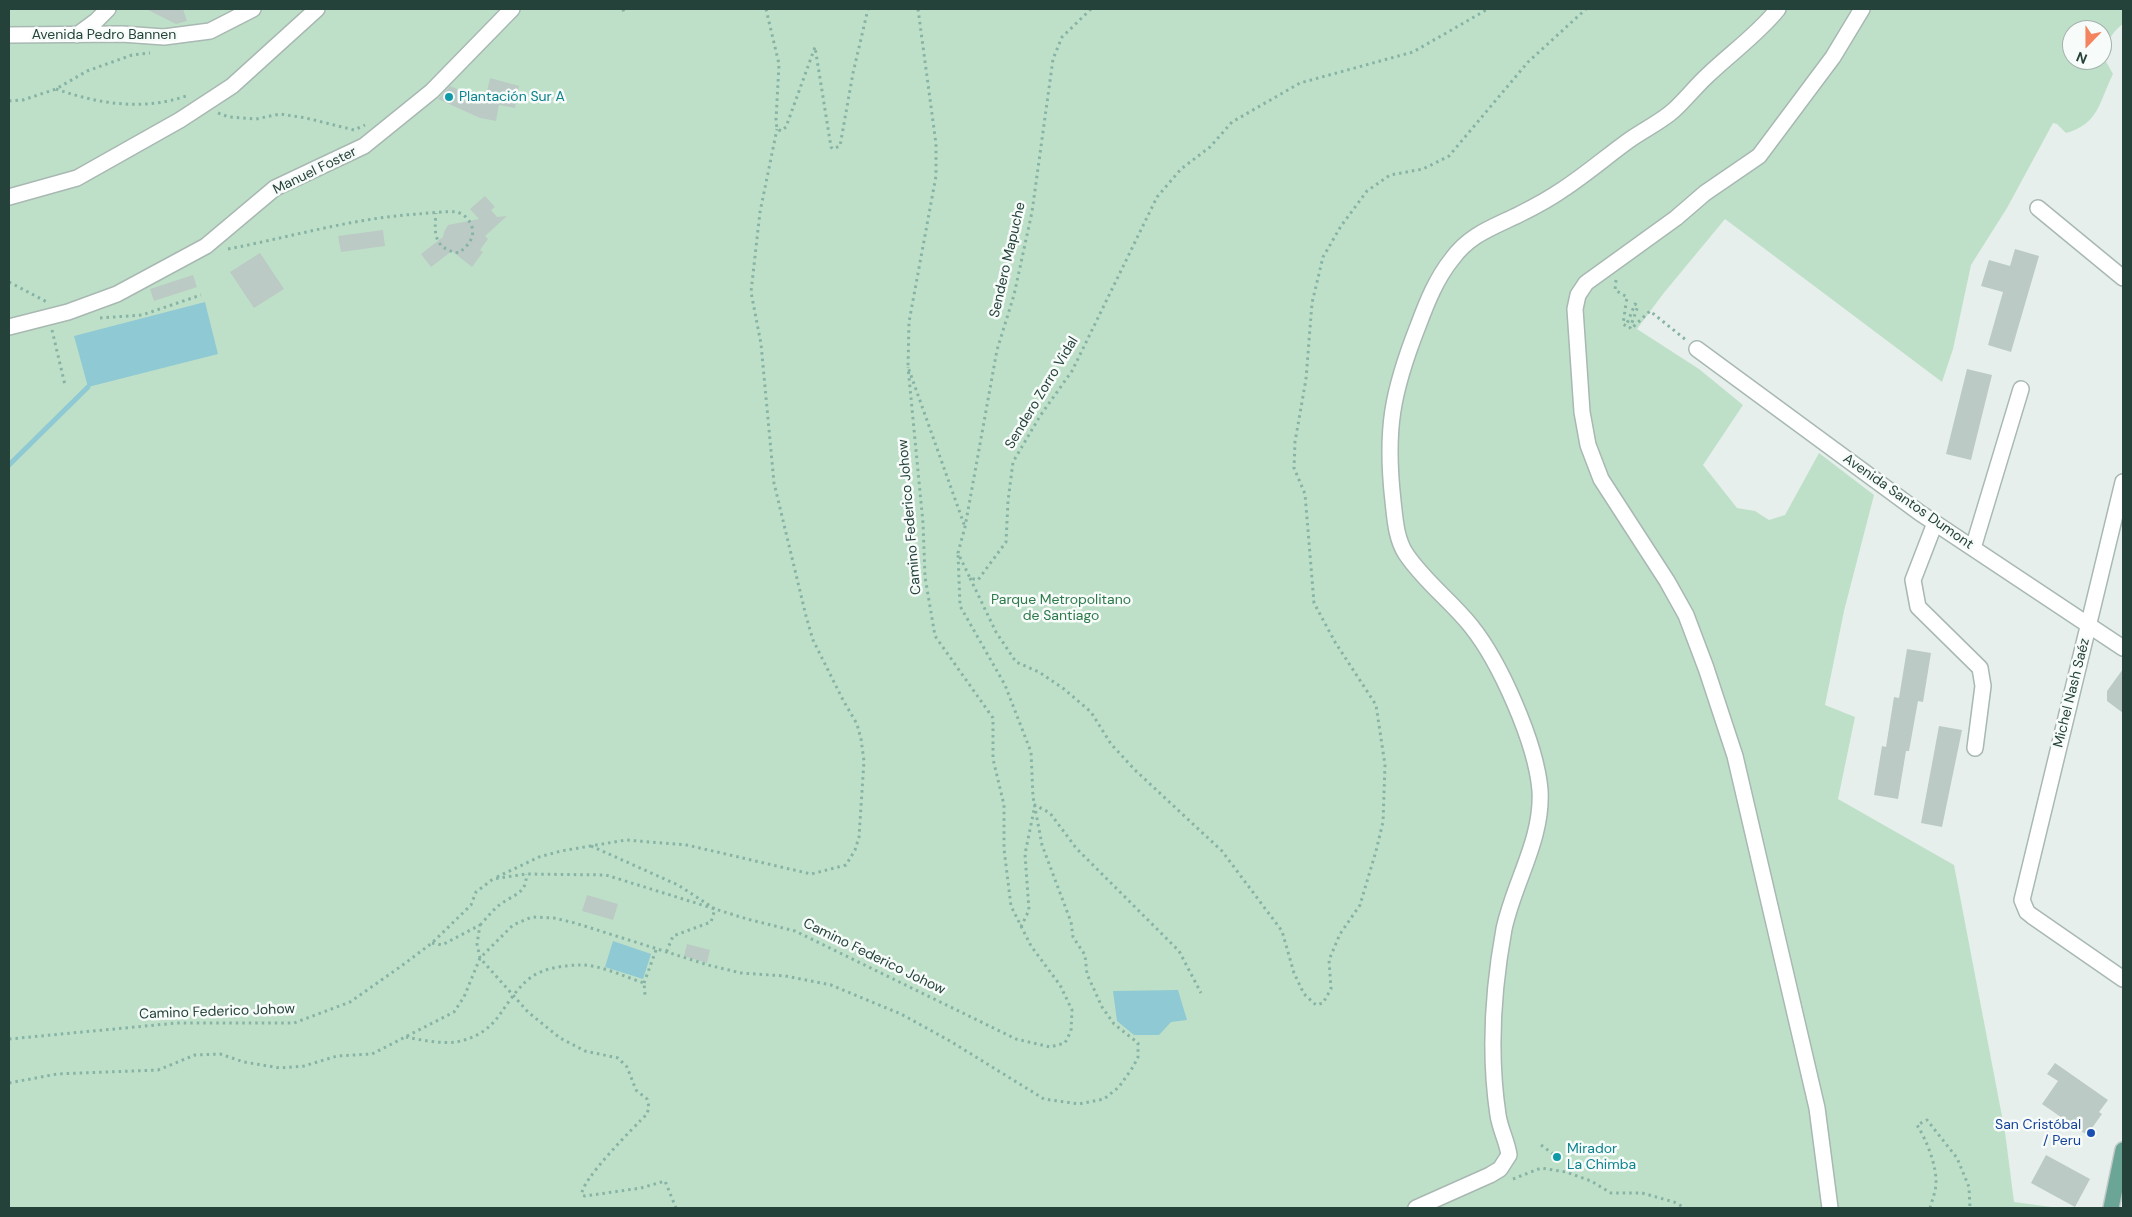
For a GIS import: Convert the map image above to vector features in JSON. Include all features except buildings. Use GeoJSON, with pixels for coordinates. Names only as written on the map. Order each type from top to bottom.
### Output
{"type":"FeatureCollection","features":[{"type":"Feature","properties":{"kind":"main road"},"geometry":{"type":"LineString","coordinates":[[2113,1205],[2123,1150]]}},
{"type":"Feature","properties":{"kind":"street"},"geometry":{"type":"LineString","coordinates":[[77,35],[96,22],[108,9]]}},
{"type":"Feature","properties":{"kind":"street","name":"Avenida Pedro Bannen"},"geometry":{"type":"LineString","coordinates":[[9,36],[122,34],[164,37],[210,30],[253,9]]}},
{"type":"Feature","properties":{"kind":"street"},"geometry":{"type":"LineString","coordinates":[[9,197],[77,178],[198,108],[232,86],[317,9]]}},
{"type":"Feature","properties":{"kind":"street","name":"Manuel Foster"},"geometry":{"type":"LineString","coordinates":[[9,327],[68,312],[117,294],[206,246],[275,188],[364,146],[382,133],[432,91],[512,9]]}},
{"type":"Feature","properties":{"kind":"street"},"geometry":{"type":"LineString","coordinates":[[1416,1208],[1490,1175],[1500,1169],[1509,1155],[1498,1117],[1495,1088],[1496,993],[1505,926],[1517,885],[1533,844],[1538,821],[1540,794],[1537,769],[1522,724],[1487,649],[1470,624],[1419,572],[1404,550],[1395,524],[1388,452],[1391,411],[1398,381],[1431,293],[1442,271],[1469,240],[1480,232],[1520,214],[1563,190],[1632,138],[1672,112],[1704,78],[1763,26],[1778,9]]}},
{"type":"Feature","properties":{"kind":"street"},"geometry":{"type":"LineString","coordinates":[[1830,1208],[1817,1108],[1732,747],[1686,615],[1667,581],[1601,479],[1588,445],[1582,412],[1575,309],[1578,295],[1586,283],[1676,218],[1704,193],[1759,156],[1833,57],[1862,9]]}},
{"type":"Feature","properties":{"kind":"street"},"geometry":{"type":"LineString","coordinates":[[2038,208],[2123,278]]}},
{"type":"Feature","properties":{"kind":"street","name":"Avenida Santos Dumont"},"geometry":{"type":"LineString","coordinates":[[1697,348],[1935,523],[2123,648]]}},
{"type":"Feature","properties":{"kind":"street"},"geometry":{"type":"LineString","coordinates":[[1973,548],[2021,389]]}},
{"type":"Feature","properties":{"kind":"street","name":"Michel Nash Saéz"},"geometry":{"type":"LineString","coordinates":[[2123,482],[2023,890],[2024,905],[2032,916],[2123,979]]}},
{"type":"Feature","properties":{"kind":"street"},"geometry":{"type":"LineString","coordinates":[[1935,523],[1913,580],[1918,608],[1980,668],[1983,686],[1975,748]]}},
{"type":"Feature","properties":{"kind":"path"},"geometry":{"type":"LineString","coordinates":[[623,9],[624,14]]}},
{"type":"Feature","properties":{"kind":"path"},"geometry":{"type":"LineString","coordinates":[[493,878],[539,857],[626,840],[687,844],[812,874],[846,866],[855,850],[859,837],[864,761],[861,739],[857,724],[842,700],[814,640],[806,616],[774,484],[761,344],[752,292],[760,212],[777,129],[779,64],[766,9]]}},
{"type":"Feature","properties":{"kind":"path"},"geometry":{"type":"LineString","coordinates":[[777,129],[781,131],[786,127],[815,47],[831,147],[833,149],[840,146],[853,73],[868,9]]}},
{"type":"Feature","properties":{"kind":"path"},"geometry":{"type":"LineString","coordinates":[[9,1083],[56,1074],[158,1070],[194,1055],[220,1054],[244,1062],[280,1068],[304,1066],[338,1056],[372,1054],[454,1012],[464,996],[480,958],[513,925],[532,917],[554,918],[575,923],[656,950],[741,973],[785,976],[831,985],[901,1014],[950,1041],[1044,1099],[1079,1104],[1104,1099],[1120,1087],[1138,1057],[1138,1043],[1114,1024],[1102,1007],[1087,974],[1085,955],[1073,937],[1071,922],[1042,845],[1035,805],[1031,752],[1005,685],[960,606],[958,554],[965,527],[908,367],[910,322],[936,176],[936,144],[918,9]]}},
{"type":"Feature","properties":{"kind":"path","name":"Sendero Mapuche"},"geometry":{"type":"LineString","coordinates":[[965,527],[997,350],[1014,295],[1032,212],[1053,58],[1062,37],[1091,9]]}},
{"type":"Feature","properties":{"kind":"path","name":"Sendero Zorro Vidal"},"geometry":{"type":"LineString","coordinates":[[970,578],[978,580],[1006,542],[1008,501],[1013,462],[1040,416],[1072,370],[1157,197],[1181,168],[1210,147],[1232,122],[1300,83],[1413,52],[1488,9]]}},
{"type":"Feature","properties":{"kind":"path"},"geometry":{"type":"LineString","coordinates":[[958,554],[996,632],[1016,662],[1039,672],[1064,689],[1091,712],[1111,744],[1135,770],[1222,851],[1282,931],[1294,973],[1304,994],[1316,1005],[1323,1003],[1331,989],[1330,960],[1340,934],[1360,905],[1376,852],[1383,822],[1382,797],[1385,765],[1376,705],[1335,642],[1314,603],[1305,494],[1294,468],[1295,442],[1306,379],[1312,303],[1323,257],[1341,226],[1367,191],[1390,175],[1423,169],[1449,156],[1528,62],[1586,9]]}},
{"type":"Feature","properties":{"kind":"path"},"geometry":{"type":"LineString","coordinates":[[9,101],[23,100],[56,89],[95,68],[132,55],[153,52]]}},
{"type":"Feature","properties":{"kind":"path"},"geometry":{"type":"LineString","coordinates":[[56,89],[119,105],[170,101],[194,93]]}},
{"type":"Feature","properties":{"kind":"path"},"geometry":{"type":"LineString","coordinates":[[198,108],[229,117],[256,119],[280,114],[306,118],[354,130],[363,125],[382,133]]}},
{"type":"Feature","properties":{"kind":"path"},"geometry":{"type":"LineString","coordinates":[[206,246],[218,251],[315,232],[344,223],[387,216],[427,214],[436,213],[458,212],[472,224],[471,239],[468,246],[459,252],[451,252],[436,239],[434,232],[436,213]]}},
{"type":"Feature","properties":{"kind":"path"},"geometry":{"type":"LineString","coordinates":[[1617,260],[1615,290],[1627,297],[1623,324],[1626,326],[1635,304],[1638,306],[1631,329],[1650,311],[1697,348]]}},
{"type":"Feature","properties":{"kind":"path"},"geometry":{"type":"LineString","coordinates":[[48,317],[65,384]]}},
{"type":"Feature","properties":{"kind":"path","name":"Camino Federico Johow"},"geometry":{"type":"LineString","coordinates":[[9,1039],[177,1023],[294,1023],[350,1002],[432,943],[471,905],[476,892],[493,878],[526,874],[606,875],[715,909],[795,931],[1016,1039],[1050,1047],[1064,1043],[1071,1031],[1072,1010],[1060,986],[1030,946],[1011,906],[1004,849],[1004,805],[993,758],[992,718],[935,636],[925,577],[923,523],[908,367]]}},
{"type":"Feature","properties":{"kind":"path"},"geometry":{"type":"LineString","coordinates":[[1021,927],[1028,910],[1025,854],[1035,805]]}},
{"type":"Feature","properties":{"kind":"path"},"geometry":{"type":"LineString","coordinates":[[1035,805],[1050,813],[1076,848],[1179,951],[1201,993]]}},
{"type":"Feature","properties":{"kind":"path"},"geometry":{"type":"LineString","coordinates":[[591,846],[678,885],[715,909],[711,922],[673,936],[666,953]]}},
{"type":"Feature","properties":{"kind":"path"},"geometry":{"type":"LineString","coordinates":[[432,943],[442,945],[480,925],[498,906],[522,890],[527,883],[526,874]]}},
{"type":"Feature","properties":{"kind":"path"},"geometry":{"type":"LineString","coordinates":[[480,925],[477,944],[480,958],[528,1012],[560,1038],[585,1051],[618,1058],[626,1067],[636,1090],[647,1099],[649,1107],[647,1114],[598,1167],[583,1186],[582,1195],[641,1188],[665,1181],[676,1208]]}},
{"type":"Feature","properties":{"kind":"path"},"geometry":{"type":"LineString","coordinates":[[645,995],[644,984],[656,950]]}},
{"type":"Feature","properties":{"kind":"path"},"geometry":{"type":"LineString","coordinates":[[405,1037],[454,1042],[477,1035],[496,1022],[514,995],[530,978],[548,969],[583,965],[644,984]]}},
{"type":"Feature","properties":{"kind":"path"},"geometry":{"type":"LineString","coordinates":[[1930,1208],[1936,1187],[1936,1173],[1923,1136],[1916,1125],[1927,1120],[1958,1158],[1970,1187],[1970,1208]]}},
{"type":"Feature","properties":{"kind":"path"},"geometry":{"type":"LineString","coordinates":[[1541,1145],[1558,1157]]}},
{"type":"Feature","properties":{"kind":"path"},"geometry":{"type":"LineString","coordinates":[[1511,1179],[1541,1168],[1574,1175],[1590,1181],[1611,1193],[1642,1193],[1674,1202],[1685,1208]]}},
{"type":"Feature","properties":{"kind":"green space","name":"Parque Metropolitano de Santiago"},"geometry":{"type":"Polygon","coordinates":[[[9,9],[2123,9],[2123,24],[2112,36],[2112,20],[2062,20],[2062,70],[2111,70],[2113,74],[2097,111],[2085,124],[2066,133],[2057,124],[2053,123],[2007,208],[1971,265],[1953,349],[1942,382],[1725,219],[1663,294],[1637,329],[1699,369],[1743,405],[1703,465],[1737,508],[1755,511],[1769,520],[1785,515],[1819,453],[1874,495],[1844,611],[1825,705],[1855,717],[1838,799],[1954,865],[2005,1132],[2014,1202],[2059,1208],[9,1208],[9,9]]]}},
{"type":"Feature","properties":{"kind":"water"},"geometry":{"type":"Polygon","coordinates":[[[205,302],[218,354],[88,387],[74,336],[205,302]]]}},
{"type":"Feature","properties":{"kind":"water"},"geometry":{"type":"Polygon","coordinates":[[[613,941],[651,954],[643,979],[605,967],[613,941]]]}},
{"type":"Feature","properties":{"kind":"water"},"geometry":{"type":"Polygon","coordinates":[[[1178,990],[1187,1020],[1171,1022],[1159,1035],[1134,1035],[1117,1021],[1113,991],[1178,990]]]}},
{"type":"Feature","properties":{"kind":"waterway"},"geometry":{"type":"LineString","coordinates":[[9,465],[88,387]]}},
{"type":"Feature","properties":{"kind":"place","name":"Plantación Sur A"},"geometry":{"type":"Point","coordinates":[449,97]}},
{"type":"Feature","properties":{"kind":"place","name":"San Cristóbal / Peru"},"geometry":{"type":"Point","coordinates":[2091,1133]}},
{"type":"Feature","properties":{"kind":"place","name":"Mirador La Chimba"},"geometry":{"type":"Point","coordinates":[1557,1157]}}]}
